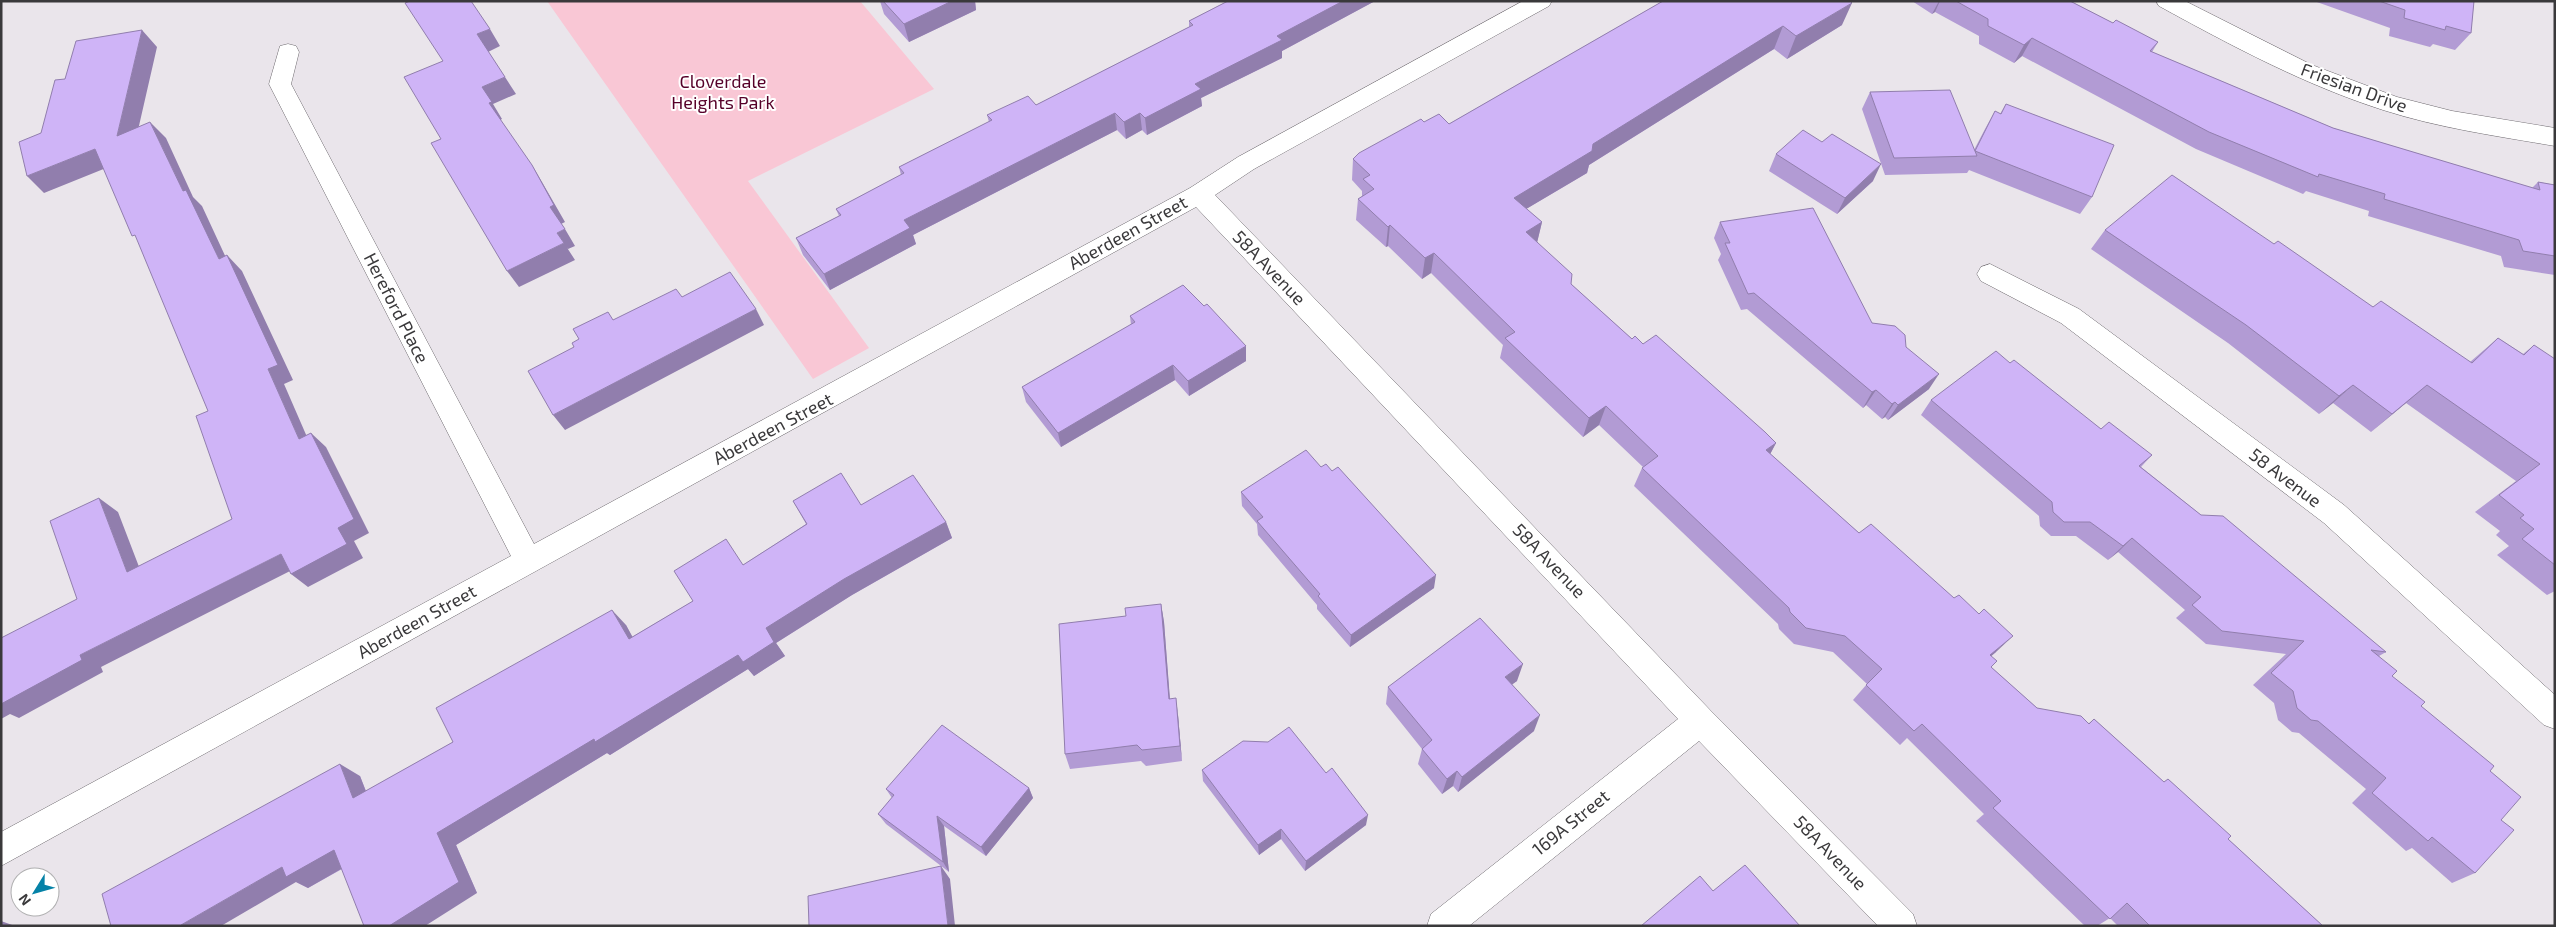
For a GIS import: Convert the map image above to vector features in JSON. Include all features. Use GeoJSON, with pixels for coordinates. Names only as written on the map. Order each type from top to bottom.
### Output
{"type":"FeatureCollection","features":[{"type":"Feature","properties":{"kind":"street","name":"Aberdeen Street"},"geometry":{"type":"LineString","coordinates":[[1,850],[1199,194],[1246,163],[1541,1]]}},
{"type":"Feature","properties":{"kind":"street","name":"Friesian Drive"},"geometry":{"type":"LineString","coordinates":[[2167,1],[2244,42],[2322,79],[2358,92],[2430,114],[2555,138]]}},
{"type":"Feature","properties":{"kind":"street","name":"Hereford Place"},"geometry":{"type":"LineString","coordinates":[[288,52],[280,84],[528,561]]}},
{"type":"Feature","properties":{"kind":"street","name":"58A Avenue"},"geometry":{"type":"LineString","coordinates":[[1199,194],[1700,721],[1901,926]]}},
{"type":"Feature","properties":{"kind":"street","name":"58 Avenue"},"geometry":{"type":"LineString","coordinates":[[1990,274],[2070,316],[2334,514],[2555,715]]}},
{"type":"Feature","properties":{"kind":"street","name":"169A Street"},"geometry":{"type":"LineString","coordinates":[[1443,926],[1700,721]]}},
{"type":"Feature","properties":{"kind":"green space","name":"Cloverdale Heights Park"},"geometry":{"type":"Polygon","coordinates":[[[547,1],[860,1],[934,89],[748,181],[869,348],[813,379],[547,1]]]}},
{"type":"Feature","properties":{"kind":"building"},"geometry":{"type":"Polygon","coordinates":[[[410,1],[471,1],[490,29],[477,34],[505,77],[482,87],[492,102],[489,103],[532,165],[554,205],[550,207],[565,229],[557,233],[564,243],[507,271],[431,143],[441,139],[404,77],[443,61],[405,3],[410,1]]]}},
{"type":"Feature","properties":{"kind":"building"},"geometry":{"type":"Polygon","coordinates":[[[883,1],[952,1],[904,24],[883,1]]]}},
{"type":"Feature","properties":{"kind":"building"},"geometry":{"type":"Polygon","coordinates":[[[1228,1],[1343,1],[1277,36],[1282,40],[1195,84],[1201,89],[1145,118],[1140,113],[1124,122],[1115,113],[904,220],[910,228],[824,274],[796,238],[841,215],[836,209],[904,173],[899,167],[992,120],[987,115],[1028,96],[1036,105],[1193,25],[1189,21],[1228,1]]]}},
{"type":"Feature","properties":{"kind":"building"},"geometry":{"type":"Polygon","coordinates":[[[1663,1],[1850,1],[1852,3],[1796,36],[1783,26],[1593,144],[1592,151],[1514,198],[1542,222],[1526,232],[1572,274],[1571,284],[1632,339],[1635,336],[1643,344],[1656,335],[1765,432],[1776,443],[1766,450],[1859,533],[1871,524],[1954,598],[1959,595],[1979,614],[1984,609],[2013,636],[1990,655],[1997,661],[1991,667],[2037,708],[2081,716],[2089,724],[2094,719],[2164,782],[2168,779],[2231,836],[2228,839],[2323,926],[2150,926],[2127,903],[2110,919],[1993,808],[2001,801],[1922,724],[1914,731],[1866,685],[1882,669],[1845,636],[1806,628],[1790,612],[1789,608],[1642,468],[1658,456],[1606,406],[1589,418],[1505,338],[1515,332],[1434,253],[1425,258],[1390,225],[1388,227],[1358,199],[1374,189],[1363,179],[1370,175],[1353,159],[1359,153],[1421,119],[1424,122],[1439,114],[1449,124],[1663,1]]]}},
{"type":"Feature","properties":{"kind":"building"},"geometry":{"type":"Polygon","coordinates":[[[1956,1],[2070,1],[2113,23],[2116,20],[2158,42],[2150,51],[2333,128],[2540,190],[2538,182],[2555,185],[2555,256],[2523,251],[2519,240],[2384,199],[2385,194],[2319,174],[2318,177],[2209,132],[2032,38],[2024,45],[1988,26],[1988,19],[1956,1]]]}},
{"type":"Feature","properties":{"kind":"building"},"geometry":{"type":"Polygon","coordinates":[[[2379,1],[2474,1],[2471,33],[2446,26],[2445,30],[2404,18],[2405,10],[2379,1]]]}},
{"type":"Feature","properties":{"kind":"building"},"geometry":{"type":"Polygon","coordinates":[[[142,30],[117,136],[150,122],[183,191],[186,190],[219,259],[227,255],[278,365],[268,369],[299,439],[311,433],[354,519],[338,528],[347,544],[291,574],[281,554],[80,655],[82,660],[1,704],[1,638],[77,599],[50,521],[99,498],[127,572],[232,519],[196,416],[208,411],[135,235],[132,236],[95,149],[27,176],[19,142],[41,133],[55,80],[65,79],[76,41],[142,30]]]}},
{"type":"Feature","properties":{"kind":"building"},"geometry":{"type":"Polygon","coordinates":[[[1950,90],[1977,156],[1894,158],[1870,92],[1950,90]]]}},
{"type":"Feature","properties":{"kind":"building"},"geometry":{"type":"Polygon","coordinates":[[[2006,104],[2114,145],[2092,197],[1975,151],[1995,111],[2001,114],[2006,104]]]}},
{"type":"Feature","properties":{"kind":"building"},"geometry":{"type":"Polygon","coordinates":[[[1803,130],[1822,142],[1832,134],[1881,164],[1845,198],[1776,154],[1803,130]]]}},
{"type":"Feature","properties":{"kind":"building"},"geometry":{"type":"Polygon","coordinates":[[[2172,175],[2274,244],[2278,241],[2373,307],[2381,301],[2472,363],[2498,338],[2524,355],[2534,345],[2555,359],[2555,565],[2522,539],[2534,529],[2520,518],[2524,515],[2499,495],[2540,464],[2427,385],[2392,414],[2353,385],[2339,396],[2246,325],[2105,230],[2172,175]]]}},
{"type":"Feature","properties":{"kind":"building"},"geometry":{"type":"Polygon","coordinates":[[[1813,208],[1872,323],[1895,326],[1905,335],[1906,347],[1939,374],[1898,405],[1895,402],[1892,404],[1876,390],[1872,392],[1754,293],[1748,294],[1725,243],[1730,243],[1720,222],[1813,208]]]}},
{"type":"Feature","properties":{"kind":"building"},"geometry":{"type":"Polygon","coordinates":[[[730,272],[756,309],[553,415],[528,371],[574,347],[572,343],[579,339],[573,329],[608,312],[613,320],[676,289],[682,297],[730,272]]]}},
{"type":"Feature","properties":{"kind":"building"},"geometry":{"type":"Polygon","coordinates":[[[1183,285],[1204,306],[1207,304],[1246,346],[1188,381],[1173,365],[1058,433],[1022,387],[1135,322],[1130,316],[1183,285]]]}},
{"type":"Feature","properties":{"kind":"building"},"geometry":{"type":"Polygon","coordinates":[[[1996,351],[2010,363],[2014,360],[2101,429],[2109,422],[2152,455],[2139,466],[2201,515],[2223,516],[2386,652],[2371,650],[2397,671],[2392,676],[2425,702],[2421,706],[2494,766],[2490,771],[2521,797],[2501,820],[2514,830],[2475,873],[2432,837],[2428,841],[2372,793],[2386,778],[2318,721],[2311,720],[2297,708],[2293,691],[2271,673],[2304,641],[2222,631],[2192,605],[2201,597],[2132,538],[2123,546],[2090,522],[2064,522],[2053,512],[2052,502],[1931,400],[1996,351]]]}},
{"type":"Feature","properties":{"kind":"building"},"geometry":{"type":"Polygon","coordinates":[[[1306,450],[1321,467],[1326,464],[1332,471],[1338,467],[1436,575],[1351,635],[1318,596],[1320,594],[1257,521],[1263,517],[1241,492],[1306,450]]]}},
{"type":"Feature","properties":{"kind":"building"},"geometry":{"type":"Polygon","coordinates":[[[841,473],[861,505],[913,475],[946,522],[844,579],[766,628],[774,642],[743,662],[738,655],[595,742],[594,739],[437,833],[459,882],[389,926],[364,926],[334,850],[286,877],[282,867],[181,926],[111,926],[102,894],[340,764],[353,798],[453,742],[436,708],[612,610],[629,639],[693,601],[674,571],[726,539],[743,565],[807,524],[793,501],[841,473]]]}},
{"type":"Feature","properties":{"kind":"building"},"geometry":{"type":"Polygon","coordinates":[[[1161,604],[1169,699],[1176,698],[1180,746],[1142,750],[1137,745],[1065,754],[1059,624],[1126,616],[1125,608],[1161,604]]]}},
{"type":"Feature","properties":{"kind":"building"},"geometry":{"type":"Polygon","coordinates":[[[1480,618],[1523,664],[1505,677],[1540,715],[1462,777],[1457,771],[1447,779],[1422,749],[1432,740],[1388,687],[1480,618]]]}},
{"type":"Feature","properties":{"kind":"building"},"geometry":{"type":"Polygon","coordinates":[[[942,725],[1029,788],[981,847],[937,816],[943,862],[878,814],[894,795],[886,789],[942,725]]]}},
{"type":"Feature","properties":{"kind":"building"},"geometry":{"type":"Polygon","coordinates":[[[1289,727],[1326,773],[1332,768],[1368,815],[1306,861],[1281,829],[1258,845],[1202,770],[1243,741],[1268,742],[1289,727]]]}},
{"type":"Feature","properties":{"kind":"building"},"geometry":{"type":"Polygon","coordinates":[[[1745,865],[1800,926],[1641,926],[1700,876],[1713,891],[1745,865]]]}},
{"type":"Feature","properties":{"kind":"building"},"geometry":{"type":"Polygon","coordinates":[[[941,866],[948,926],[809,926],[808,896],[941,866]]]}}]}
